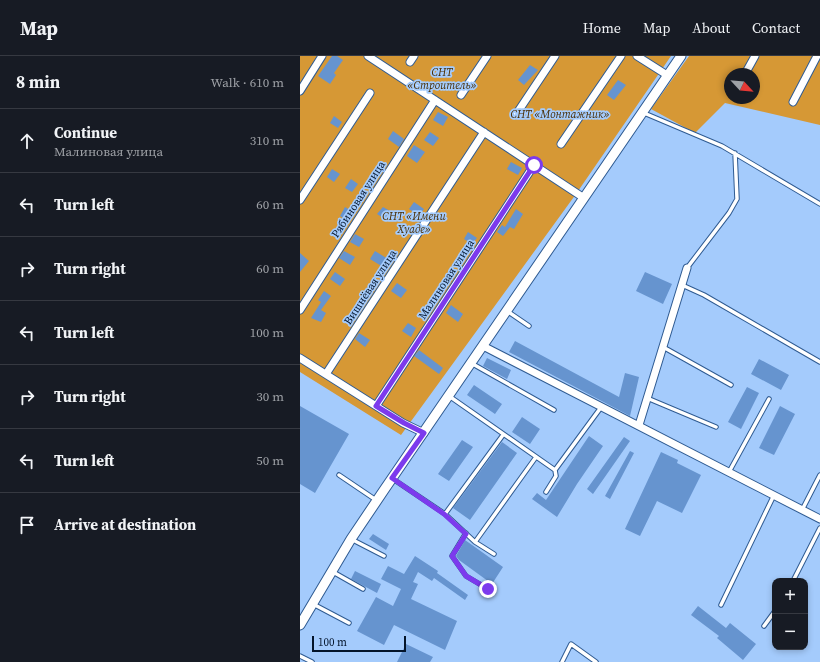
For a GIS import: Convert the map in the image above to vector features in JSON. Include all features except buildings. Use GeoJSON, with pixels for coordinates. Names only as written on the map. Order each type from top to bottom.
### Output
{"type":"FeatureCollection","features":[{"type":"Feature","properties":{"kind":"street"},"geometry":{"type":"LineString","coordinates":[[300,91],[322,56]]}},
{"type":"Feature","properties":{"kind":"street"},"geometry":{"type":"LineString","coordinates":[[368,56],[584,198]]}},
{"type":"Feature","properties":{"kind":"street"},"geometry":{"type":"LineString","coordinates":[[461,95],[487,56]]}},
{"type":"Feature","properties":{"kind":"street"},"geometry":{"type":"LineString","coordinates":[[518,113],[555,56]]}},
{"type":"Feature","properties":{"kind":"street"},"geometry":{"type":"LineString","coordinates":[[561,144],[621,56]]}},
{"type":"Feature","properties":{"kind":"street"},"geometry":{"type":"LineString","coordinates":[[637,56],[667,75]]}},
{"type":"Feature","properties":{"kind":"street"},"geometry":{"type":"LineString","coordinates":[[300,625],[351,539],[681,56]]}},
{"type":"Feature","properties":{"kind":"street"},"geometry":{"type":"LineString","coordinates":[[748,68],[755,56]]}},
{"type":"Feature","properties":{"kind":"street"},"geometry":{"type":"LineString","coordinates":[[793,102],[817,56]]}},
{"type":"Feature","properties":{"kind":"street"},"geometry":{"type":"LineString","coordinates":[[300,200],[370,93]]}},
{"type":"Feature","properties":{"kind":"street","name":"Рябиновая улица"},"geometry":{"type":"LineString","coordinates":[[300,310],[435,100]]}},
{"type":"Feature","properties":{"kind":"street","name":"Вишнёвая улица"},"geometry":{"type":"LineString","coordinates":[[326,374],[484,132]]}},
{"type":"Feature","properties":{"kind":"street","name":"Малиновая улица"},"geometry":{"type":"LineString","coordinates":[[376,406],[534,165]]}},
{"type":"Feature","properties":{"kind":"street"},"geometry":{"type":"LineString","coordinates":[[639,425],[687,268]]}},
{"type":"Feature","properties":{"kind":"street"},"geometry":{"type":"LineString","coordinates":[[483,346],[820,519]]}},
{"type":"Feature","properties":{"kind":"street"},"geometry":{"type":"LineString","coordinates":[[300,358],[404,423],[424,433]]}},
{"type":"Feature","properties":{"kind":"lane"},"geometry":{"type":"LineString","coordinates":[[643,113],[722,146],[820,204]]}},
{"type":"Feature","properties":{"kind":"lane"},"geometry":{"type":"LineString","coordinates":[[687,268],[729,213],[736,199],[735,153]]}},
{"type":"Feature","properties":{"kind":"lane"},"geometry":{"type":"LineString","coordinates":[[682,285],[704,295],[820,362]]}},
{"type":"Feature","properties":{"kind":"lane"},"geometry":{"type":"LineString","coordinates":[[507,311],[529,326]]}},
{"type":"Feature","properties":{"kind":"lane"},"geometry":{"type":"LineString","coordinates":[[663,347],[731,385]]}},
{"type":"Feature","properties":{"kind":"lane"},"geometry":{"type":"LineString","coordinates":[[471,363],[554,410]]}},
{"type":"Feature","properties":{"kind":"lane"},"geometry":{"type":"LineString","coordinates":[[449,396],[555,470]]}},
{"type":"Feature","properties":{"kind":"lane"},"geometry":{"type":"LineString","coordinates":[[647,398],[716,427]]}},
{"type":"Feature","properties":{"kind":"lane"},"geometry":{"type":"LineString","coordinates":[[729,472],[769,399]]}},
{"type":"Feature","properties":{"kind":"lane"},"geometry":{"type":"LineString","coordinates":[[546,492],[556,476],[555,470],[602,406]]}},
{"type":"Feature","properties":{"kind":"lane"},"geometry":{"type":"LineString","coordinates":[[444,514],[503,435]]}},
{"type":"Feature","properties":{"kind":"lane"},"geometry":{"type":"LineString","coordinates":[[475,542],[536,457]]}},
{"type":"Feature","properties":{"kind":"lane"},"geometry":{"type":"LineString","coordinates":[[339,475],[377,501]]}},
{"type":"Feature","properties":{"kind":"lane"},"geometry":{"type":"LineString","coordinates":[[802,510],[820,476]]}},
{"type":"Feature","properties":{"kind":"lane"},"geometry":{"type":"LineString","coordinates":[[392,478],[444,514],[475,542],[494,554]]}},
{"type":"Feature","properties":{"kind":"lane"},"geometry":{"type":"LineString","coordinates":[[721,605],[774,495]]}},
{"type":"Feature","properties":{"kind":"lane"},"geometry":{"type":"LineString","coordinates":[[795,578],[820,528]]}},
{"type":"Feature","properties":{"kind":"lane"},"geometry":{"type":"LineString","coordinates":[[466,534],[452,556],[466,576],[488,589]]}},
{"type":"Feature","properties":{"kind":"lane"},"geometry":{"type":"LineString","coordinates":[[351,539],[384,556]]}},
{"type":"Feature","properties":{"kind":"lane"},"geometry":{"type":"LineString","coordinates":[[332,571],[363,589]]}},
{"type":"Feature","properties":{"kind":"lane"},"geometry":{"type":"LineString","coordinates":[[312,603],[349,623]]}},
{"type":"Feature","properties":{"kind":"lane"},"geometry":{"type":"LineString","coordinates":[[764,626],[773,614]]}},
{"type":"Feature","properties":{"kind":"lane"},"geometry":{"type":"LineString","coordinates":[[562,662],[571,644],[596,662]]}},
{"type":"Feature","properties":{"kind":"lane"},"geometry":{"type":"LineString","coordinates":[[300,656],[312,662]]}},
{"type":"Feature","properties":{"kind":"green space","name":"СНТ «Имени Хуаде»"},"geometry":{"type":"Polygon","coordinates":[[[300,56],[671,56],[576,194],[401,435],[300,372],[300,56]]]}},
{"type":"Feature","properties":{"kind":"green space"},"geometry":{"type":"Polygon","coordinates":[[[689,56],[820,56],[820,125],[729,104],[760,104],[760,68],[724,68],[724,104],[695,133],[651,109],[689,56]]]}},
{"type":"Feature","properties":{"kind":"route"},"geometry":{"type":"LineString","coordinates":[[488,589],[466,576],[452,556],[466,534],[444,514],[392,478],[424,433],[376,406],[534,165]]}},
{"type":"Feature","properties":{"kind":"park label","name":"СНТ «Строитель»"},"geometry":{"type":"Point","coordinates":[442,78]}},
{"type":"Feature","properties":{"kind":"park label","name":"СНТ «Монтажник»"},"geometry":{"type":"Point","coordinates":[560,114]}}]}
